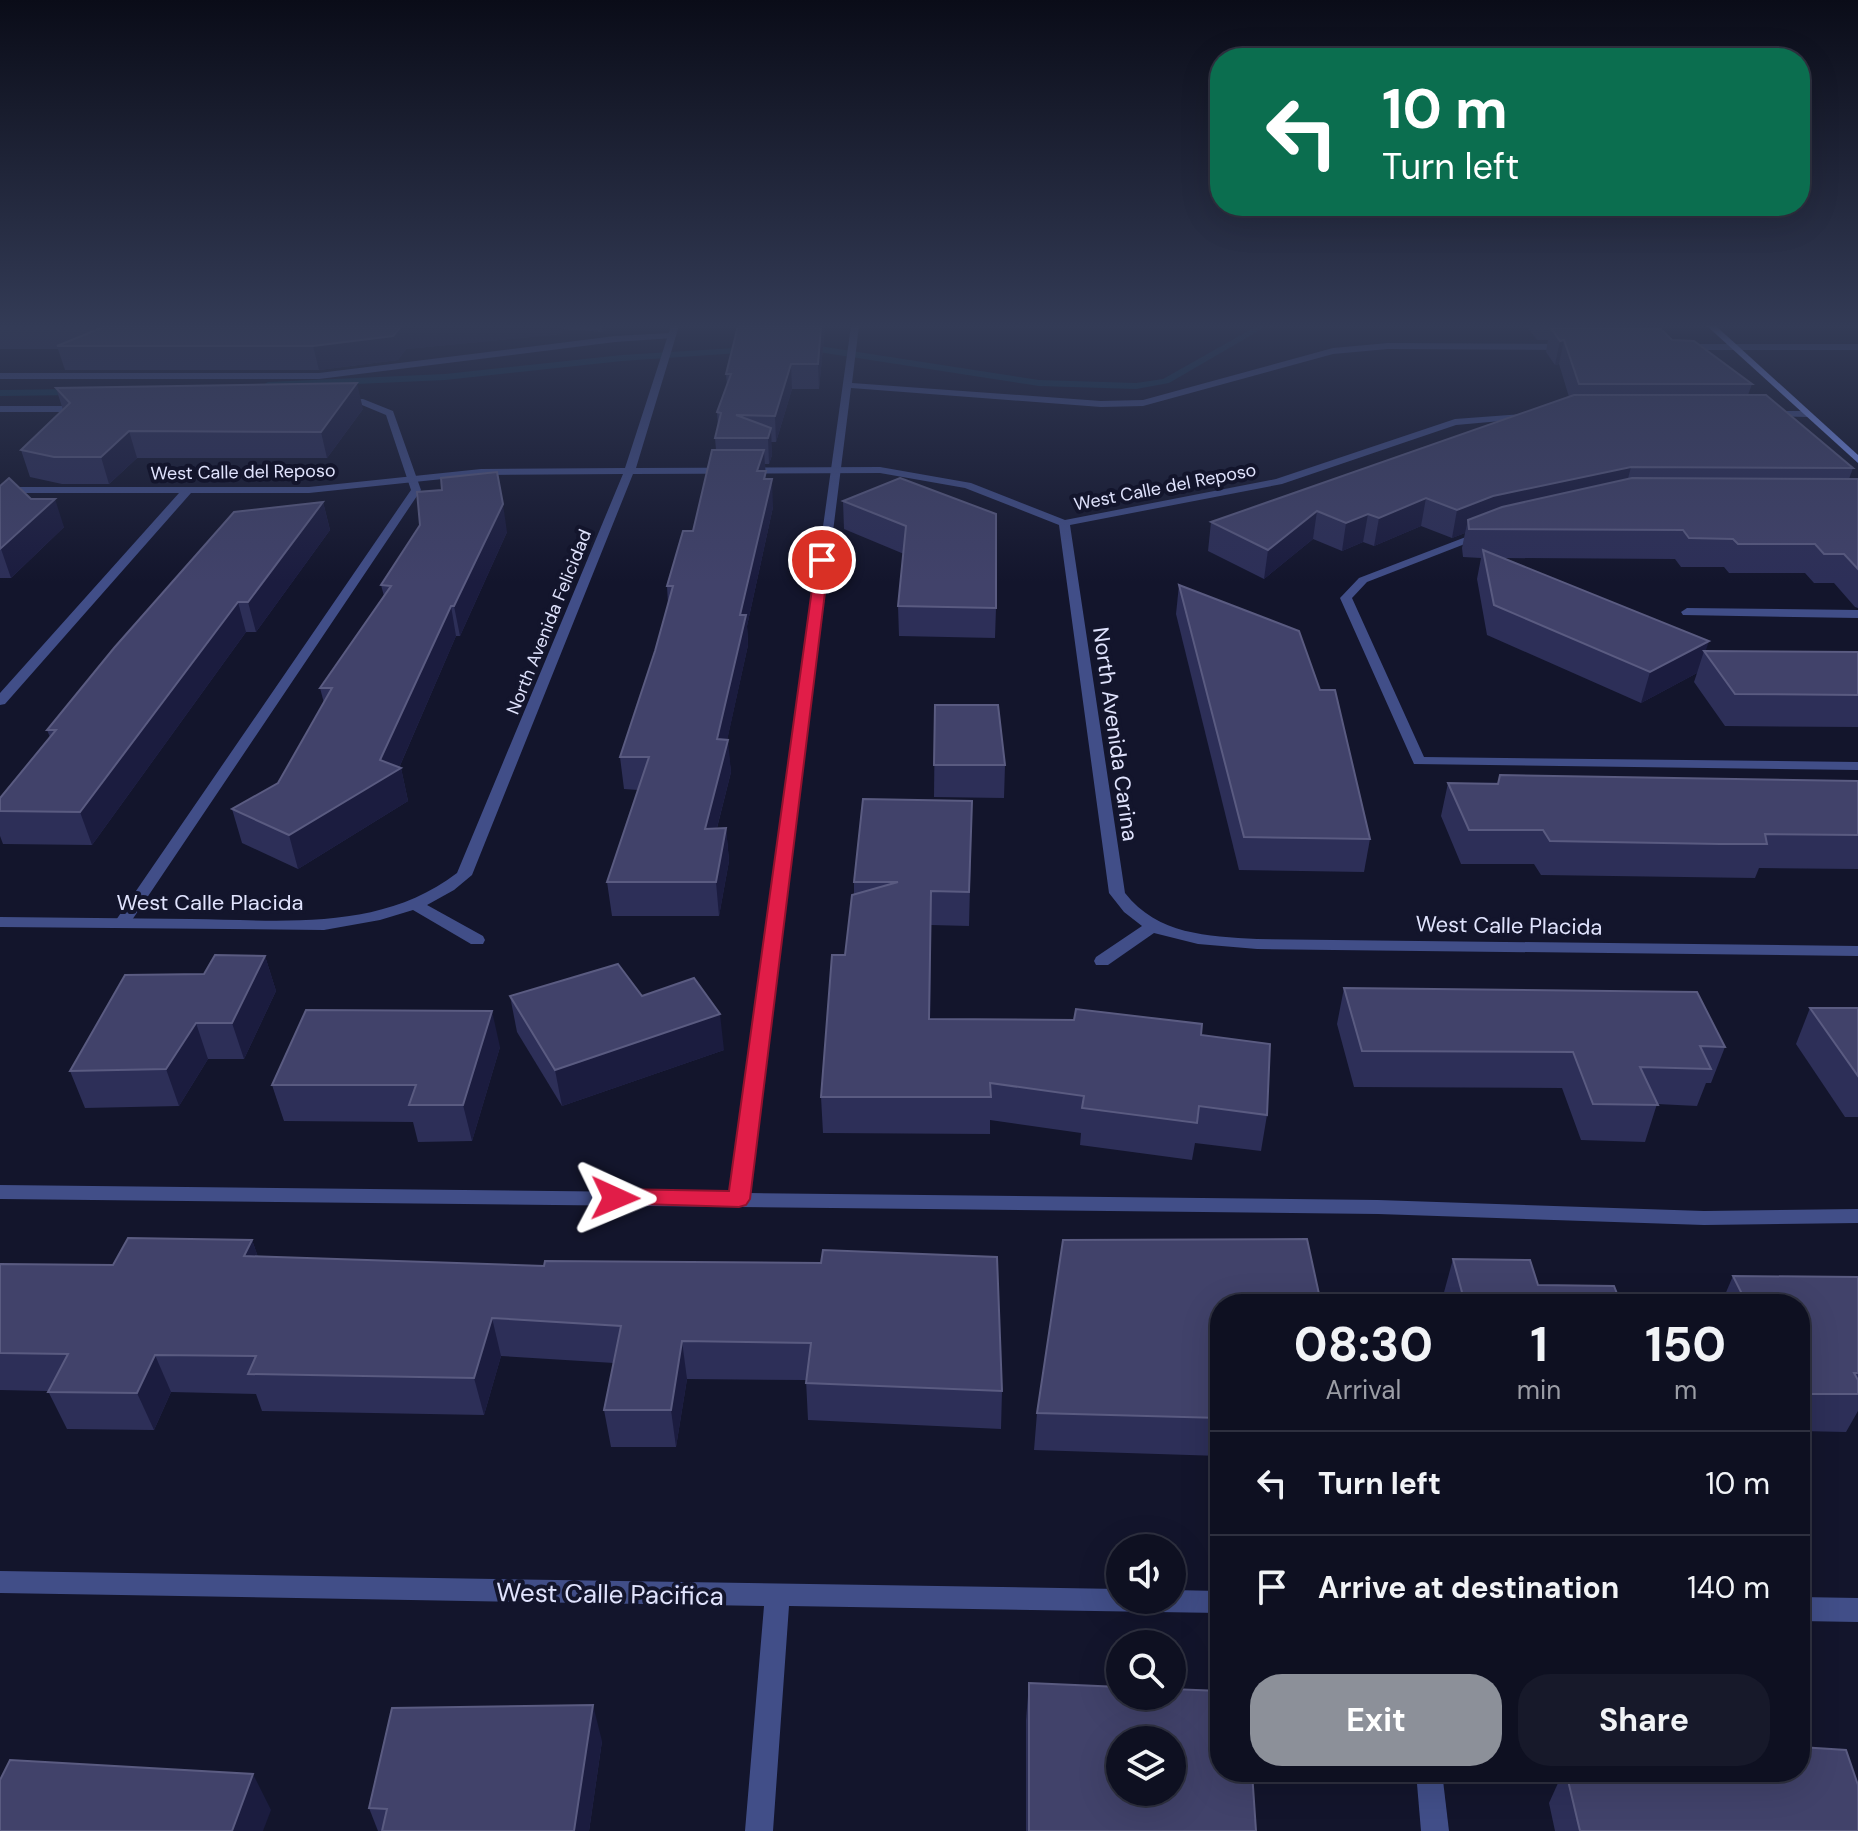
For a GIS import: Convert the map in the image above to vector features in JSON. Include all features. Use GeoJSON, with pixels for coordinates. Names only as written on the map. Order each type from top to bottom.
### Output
{"type":"FeatureCollection","features":[{"type":"Feature","properties":{"kind":"street"},"geometry":{"type":"LineString","coordinates":[[122,923],[416,490],[390,413],[386,411]]}},
{"type":"Feature","properties":{"kind":"street","name":"North Avenida Felicidad"},"geometry":{"type":"LineString","coordinates":[[417,906],[447,890],[464,875],[630,470],[648,411]]}},
{"type":"Feature","properties":{"kind":"street"},"geometry":{"type":"LineString","coordinates":[[739,1199],[842,411]]}},
{"type":"Feature","properties":{"kind":"street"},"geometry":{"type":"LineString","coordinates":[[1804,411],[1858,460]]}},
{"type":"Feature","properties":{"kind":"street"},"geometry":{"type":"LineString","coordinates":[[1759,414],[1807,414]]}},
{"type":"Feature","properties":{"kind":"street","name":"West Calle del Reposo"},"geometry":{"type":"LineString","coordinates":[[0,490],[309,490],[481,472],[834,468],[880,470],[967,485],[1064,523],[1278,482],[1455,422],[1551,415]]}},
{"type":"Feature","properties":{"kind":"street"},"geometry":{"type":"LineString","coordinates":[[0,701],[188,490]]}},
{"type":"Feature","properties":{"kind":"street","name":"North Avenida Carina"},"geometry":{"type":"LineString","coordinates":[[1064,523],[1117,893],[1125,906],[1157,928]]}},
{"type":"Feature","properties":{"kind":"street"},"geometry":{"type":"LineString","coordinates":[[1492,529],[1363,580],[1346,598],[1419,761],[1858,766]]}},
{"type":"Feature","properties":{"kind":"street"},"geometry":{"type":"LineString","coordinates":[[1687,612],[1858,614]]}},
{"type":"Feature","properties":{"kind":"street"},"geometry":{"type":"LineString","coordinates":[[417,906],[477,940]]}},
{"type":"Feature","properties":{"kind":"street","name":"West Calle Placida"},"geometry":{"type":"LineString","coordinates":[[0,922],[324,925],[357,921],[417,906]]}},
{"type":"Feature","properties":{"kind":"street"},"geometry":{"type":"LineString","coordinates":[[1102,961],[1157,928]]}},
{"type":"Feature","properties":{"kind":"street","name":"West Calle Placida"},"geometry":{"type":"LineString","coordinates":[[1157,928],[1188,938],[1257,944],[1858,951]]}},
{"type":"Feature","properties":{"kind":"street"},"geometry":{"type":"LineString","coordinates":[[0,1192],[1378,1207],[1704,1218],[1858,1216]]}},
{"type":"Feature","properties":{"kind":"street","name":"West Calle Pacifica"},"geometry":{"type":"LineString","coordinates":[[0,1582],[1210,1602]]}},
{"type":"Feature","properties":{"kind":"street"},"geometry":{"type":"LineString","coordinates":[[759,1831],[777,1597]]}},
{"type":"Feature","properties":{"kind":"street"},"geometry":{"type":"LineString","coordinates":[[1810,1609],[1858,1610]]}},
{"type":"Feature","properties":{"kind":"street"},"geometry":{"type":"LineString","coordinates":[[1430,1782],[1435,1831]]}},
{"type":"Feature","properties":{"kind":"building"},"geometry":{"type":"Polygon","coordinates":[[[61,411],[336,411],[321,432],[129,431],[101,457],[54,457],[21,450],[61,411]]]}},
{"type":"Feature","properties":{"kind":"building"},"geometry":{"type":"Polygon","coordinates":[[[776,411],[775,416],[736,415],[771,428],[768,438],[715,438],[721,413],[717,412],[776,411]]]}},
{"type":"Feature","properties":{"kind":"building"},"geometry":{"type":"Polygon","coordinates":[[[1527,411],[1786,411],[1853,468],[1631,467],[1493,496],[1457,510],[1426,498],[1379,518],[1368,514],[1346,523],[1317,511],[1268,550],[1211,522],[1527,411]]]}},
{"type":"Feature","properties":{"kind":"building"},"geometry":{"type":"Polygon","coordinates":[[[712,450],[764,450],[757,471],[766,471],[764,479],[772,479],[740,615],[746,615],[717,739],[728,740],[705,829],[726,828],[716,882],[607,882],[649,757],[620,757],[655,651],[673,586],[667,586],[683,531],[693,531],[712,450]]]}},
{"type":"Feature","properties":{"kind":"building"},"geometry":{"type":"Polygon","coordinates":[[[497,472],[503,504],[454,606],[451,606],[380,760],[401,768],[289,835],[232,809],[278,783],[332,688],[320,688],[391,586],[381,585],[420,525],[417,492],[442,490],[441,478],[497,472]]]}},
{"type":"Feature","properties":{"kind":"building"},"geometry":{"type":"Polygon","coordinates":[[[9,478],[31,499],[55,499],[0,549],[0,486],[9,478]]]}},
{"type":"Feature","properties":{"kind":"building"},"geometry":{"type":"Polygon","coordinates":[[[900,478],[996,514],[996,608],[898,606],[906,526],[843,501],[900,478]]]}},
{"type":"Feature","properties":{"kind":"building"},"geometry":{"type":"Polygon","coordinates":[[[1632,478],[1858,479],[1858,569],[1844,554],[1824,554],[1815,544],[1738,544],[1733,539],[1689,538],[1683,530],[1469,529],[1468,520],[1502,507],[1632,478]]]}},
{"type":"Feature","properties":{"kind":"building"},"geometry":{"type":"Polygon","coordinates":[[[323,502],[248,602],[238,602],[80,812],[0,811],[0,798],[56,730],[47,730],[114,648],[234,512],[323,502]]]}},
{"type":"Feature","properties":{"kind":"building"},"geometry":{"type":"Polygon","coordinates":[[[1483,550],[1709,641],[1650,672],[1494,605],[1483,550]]]}},
{"type":"Feature","properties":{"kind":"building"},"geometry":{"type":"Polygon","coordinates":[[[1179,585],[1299,631],[1320,690],[1335,690],[1370,839],[1244,837],[1179,585]]]}},
{"type":"Feature","properties":{"kind":"building"},"geometry":{"type":"Polygon","coordinates":[[[1704,651],[1858,652],[1858,695],[1735,694],[1704,651]]]}},
{"type":"Feature","properties":{"kind":"building"},"geometry":{"type":"Polygon","coordinates":[[[935,705],[998,705],[1005,765],[934,765],[935,705]]]}},
{"type":"Feature","properties":{"kind":"building"},"geometry":{"type":"Polygon","coordinates":[[[1500,775],[1858,781],[1858,835],[1765,834],[1767,844],[1720,844],[1550,841],[1543,830],[1469,830],[1448,783],[1498,784],[1500,775]]]}},
{"type":"Feature","properties":{"kind":"building"},"geometry":{"type":"Polygon","coordinates":[[[863,799],[972,801],[969,892],[931,891],[929,1019],[1074,1020],[1076,1009],[1202,1024],[1201,1035],[1270,1044],[1267,1115],[1199,1106],[1197,1123],[1082,1108],[1084,1096],[990,1083],[991,1097],[821,1097],[832,955],[845,955],[852,895],[898,882],[854,882],[863,799]]]}},
{"type":"Feature","properties":{"kind":"building"},"geometry":{"type":"Polygon","coordinates":[[[215,955],[265,956],[232,1023],[196,1023],[166,1069],[70,1071],[125,975],[204,974],[215,955]]]}},
{"type":"Feature","properties":{"kind":"building"},"geometry":{"type":"Polygon","coordinates":[[[618,964],[642,996],[694,978],[720,1014],[555,1070],[510,996],[618,964]]]}},
{"type":"Feature","properties":{"kind":"building"},"geometry":{"type":"Polygon","coordinates":[[[1344,988],[1697,992],[1725,1047],[1700,1046],[1711,1069],[1640,1067],[1658,1105],[1593,1104],[1573,1052],[1362,1051],[1344,988]]]}},
{"type":"Feature","properties":{"kind":"building"},"geometry":{"type":"Polygon","coordinates":[[[1810,1008],[1858,1008],[1858,1076],[1810,1008]]]}},
{"type":"Feature","properties":{"kind":"building"},"geometry":{"type":"Polygon","coordinates":[[[306,1010],[492,1011],[463,1105],[409,1105],[416,1085],[272,1085],[306,1010]]]}},
{"type":"Feature","properties":{"kind":"building"},"geometry":{"type":"Polygon","coordinates":[[[128,1238],[252,1240],[244,1256],[544,1266],[545,1261],[821,1263],[823,1250],[997,1257],[1002,1391],[806,1383],[811,1343],[682,1341],[671,1410],[604,1410],[621,1326],[492,1318],[474,1378],[248,1374],[256,1356],[155,1355],[137,1393],[48,1392],[68,1354],[0,1353],[0,1264],[113,1265],[128,1238]]]}},
{"type":"Feature","properties":{"kind":"building"},"geometry":{"type":"Polygon","coordinates":[[[1307,1239],[1319,1294],[1210,1294],[1210,1418],[1037,1413],[1063,1240],[1307,1239]]]}},
{"type":"Feature","properties":{"kind":"building"},"geometry":{"type":"Polygon","coordinates":[[[1453,1259],[1530,1260],[1538,1285],[1614,1286],[1617,1294],[1462,1294],[1453,1259]]]}},
{"type":"Feature","properties":{"kind":"building"},"geometry":{"type":"Polygon","coordinates":[[[1733,1276],[1858,1277],[1858,1373],[1854,1373],[1858,1380],[1858,1394],[1810,1394],[1810,1294],[1742,1294],[1733,1276]]]}},
{"type":"Feature","properties":{"kind":"building"},"geometry":{"type":"Polygon","coordinates":[[[1029,1683],[1106,1686],[1106,1710],[1186,1710],[1186,1690],[1210,1691],[1210,1782],[1253,1782],[1256,1831],[1029,1831],[1029,1683]]]}},
{"type":"Feature","properties":{"kind":"building"},"geometry":{"type":"Polygon","coordinates":[[[593,1705],[574,1831],[382,1831],[387,1809],[369,1808],[392,1708],[593,1705]]]}},
{"type":"Feature","properties":{"kind":"building"},"geometry":{"type":"Polygon","coordinates":[[[1810,1748],[1846,1750],[1858,1785],[1858,1831],[1580,1831],[1568,1782],[1810,1782],[1810,1748]]]}},
{"type":"Feature","properties":{"kind":"building"},"geometry":{"type":"Polygon","coordinates":[[[10,1760],[253,1774],[232,1831],[0,1831],[0,1780],[10,1760]]]}},
{"type":"Feature","properties":{"kind":"route"},"geometry":{"type":"LineString","coordinates":[[615,1198],[739,1199],[822,560]]}}]}
